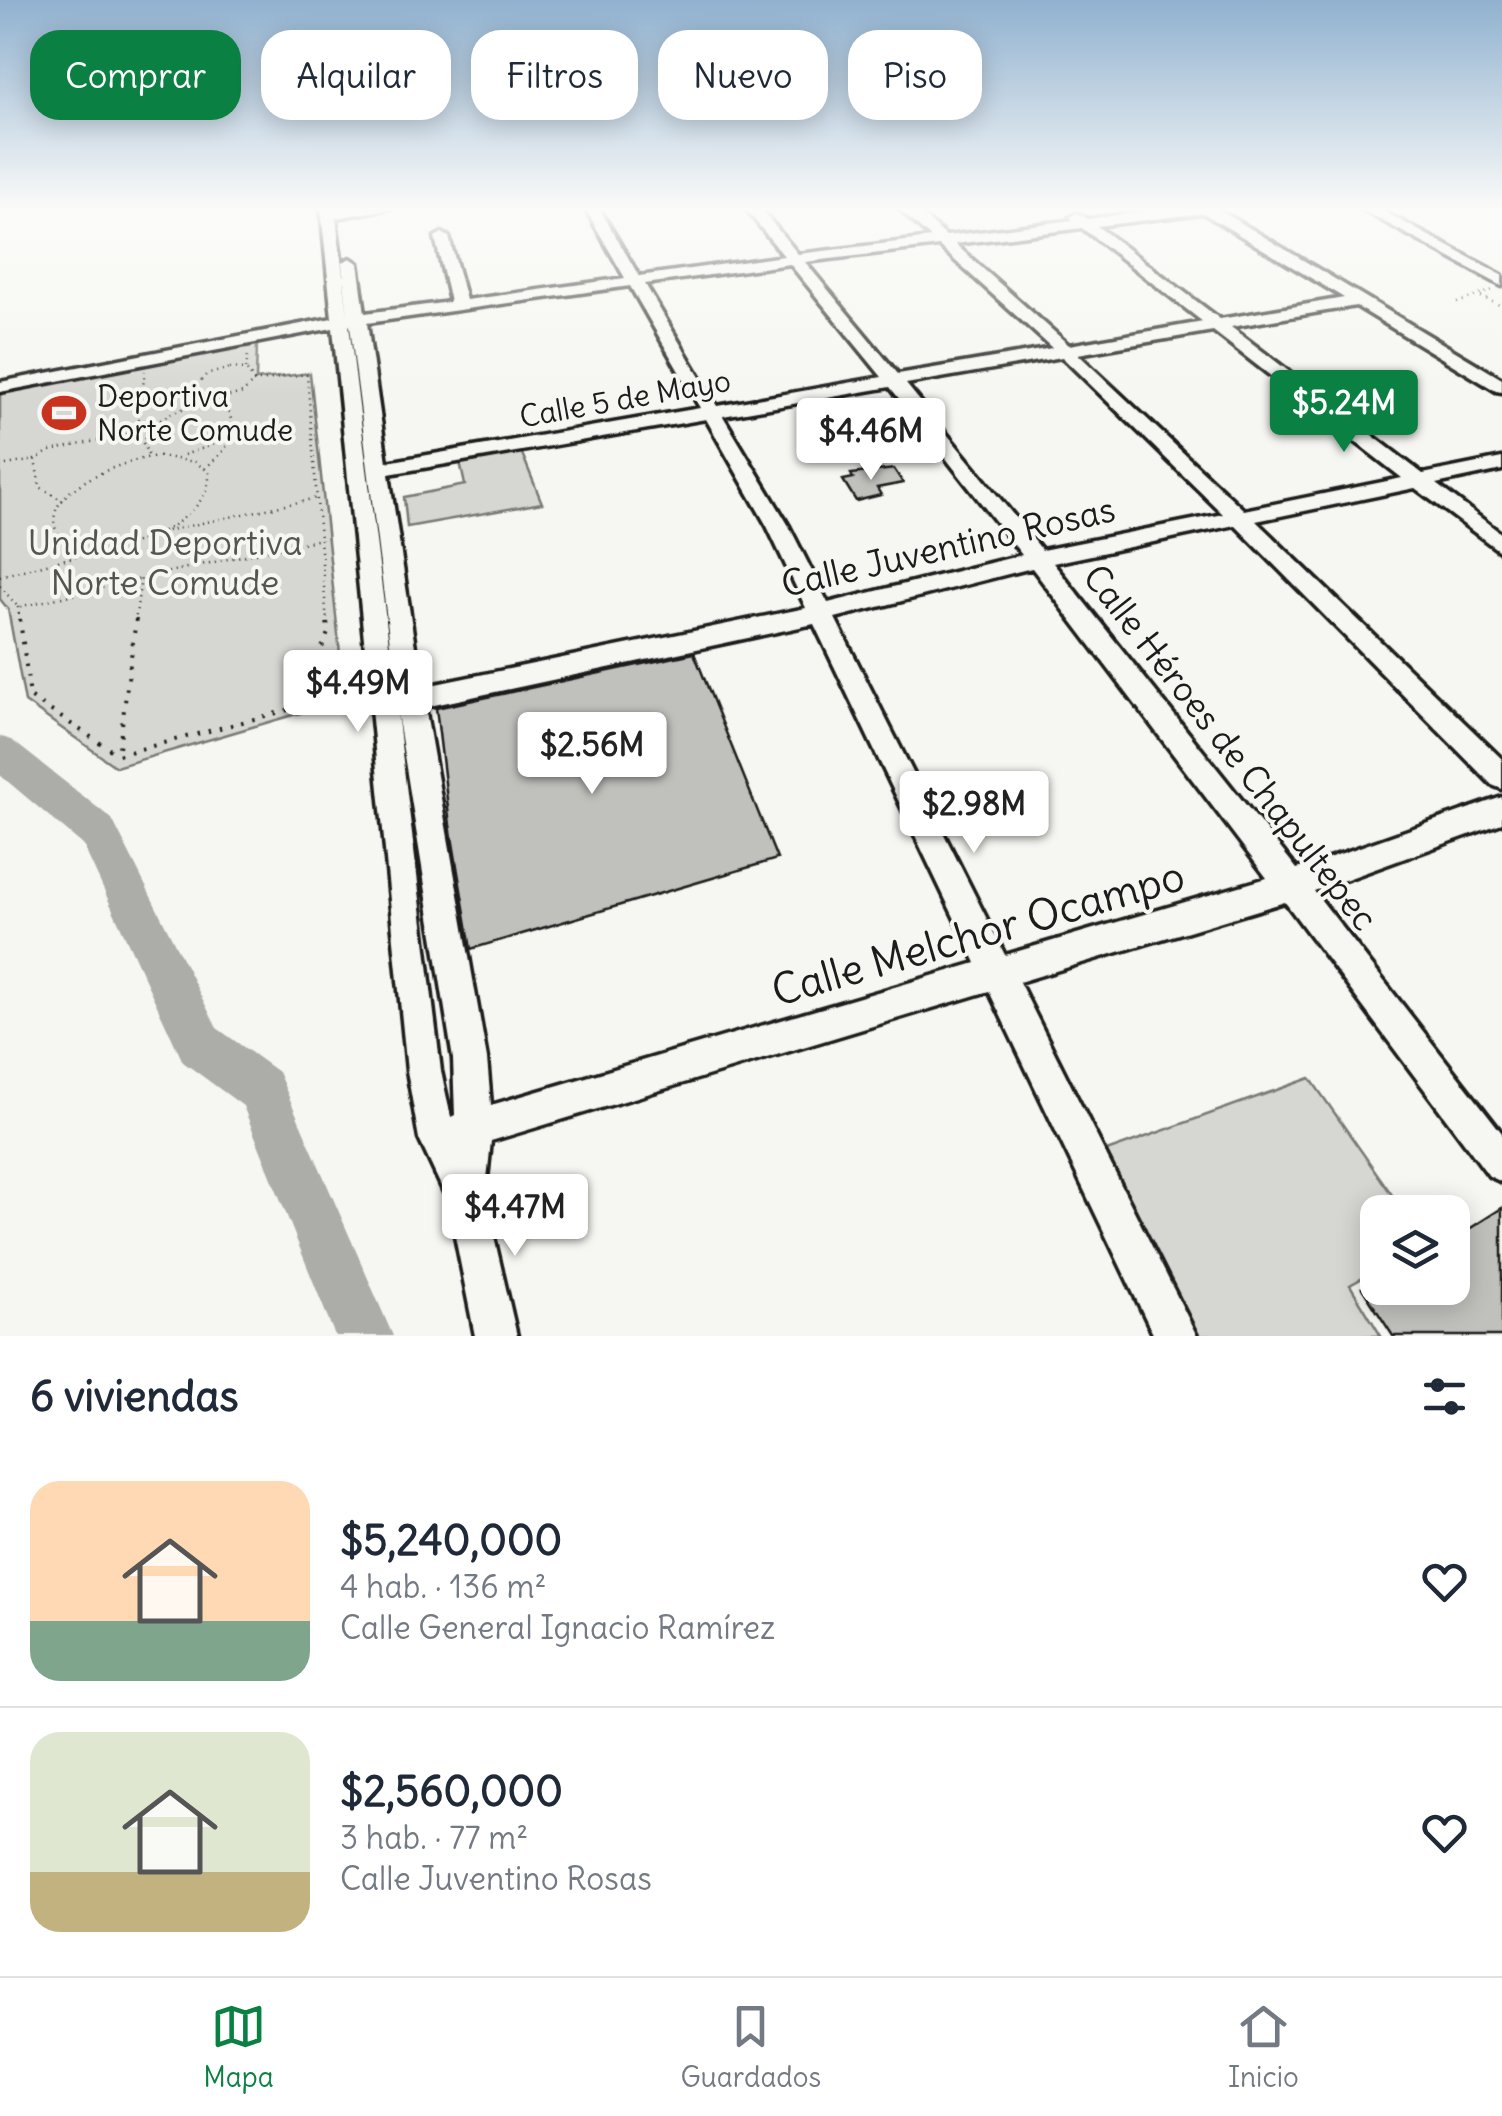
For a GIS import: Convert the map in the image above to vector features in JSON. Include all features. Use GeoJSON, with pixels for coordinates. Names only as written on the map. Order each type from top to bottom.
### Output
{"type":"FeatureCollection","features":[{"type":"Feature","properties":{"kind":"street"},"geometry":{"type":"LineString","coordinates":[[342,270],[383,705],[424,1071],[437,1139],[466,1198],[496,1336]]}},
{"type":"Feature","properties":{"kind":"street"},"geometry":{"type":"LineString","coordinates":[[450,270],[458,305]]}},
{"type":"Feature","properties":{"kind":"street"},"geometry":{"type":"LineString","coordinates":[[629,270],[778,526],[824,613],[1176,1336]]}},
{"type":"Feature","properties":{"kind":"street"},"geometry":{"type":"LineString","coordinates":[[0,387],[348,321],[717,270]]}},
{"type":"Feature","properties":{"kind":"street","name":"Calle Héroes de Chapultepec"},"geometry":{"type":"LineString","coordinates":[[805,270],[897,380],[1292,885],[1502,1163]]}},
{"type":"Feature","properties":{"kind":"street"},"geometry":{"type":"LineString","coordinates":[[975,270],[1240,517],[1502,777]]}},
{"type":"Feature","properties":{"kind":"street"},"geometry":{"type":"LineString","coordinates":[[1145,270],[1502,546]]}},
{"type":"Feature","properties":{"kind":"street"},"geometry":{"type":"LineString","coordinates":[[1307,270],[1502,387]]}},
{"type":"Feature","properties":{"kind":"street"},"geometry":{"type":"LineString","coordinates":[[1465,270],[1494,289]]}},
{"type":"Feature","properties":{"kind":"street","name":"Calle 5 de Mayo"},"geometry":{"type":"LineString","coordinates":[[378,470],[1356,301]]}},
{"type":"Feature","properties":{"kind":"street"},"geometry":{"type":"LineString","coordinates":[[348,321],[378,470],[410,697],[470,1059],[474,1126],[466,1198]]}},
{"type":"Feature","properties":{"kind":"street","name":"Calle Juventino Rosas"},"geometry":{"type":"LineString","coordinates":[[383,705],[824,613],[1036,558],[1502,464]]}},
{"type":"Feature","properties":{"kind":"street","name":"Calle Melchor Ocampo"},"geometry":{"type":"LineString","coordinates":[[437,1139],[1292,885],[1502,810]]}},
{"type":"Feature","properties":{"kind":"path"},"geometry":{"type":"LineString","coordinates":[[1456,303],[1494,289],[1502,306]]}},
{"type":"Feature","properties":{"kind":"path"},"geometry":{"type":"LineString","coordinates":[[250,346],[246,369],[253,382]]}},
{"type":"Feature","properties":{"kind":"path"},"geometry":{"type":"LineString","coordinates":[[137,432],[146,365]]}},
{"type":"Feature","properties":{"kind":"path"},"geometry":{"type":"LineString","coordinates":[[142,395],[192,386],[212,372],[246,369]]}},
{"type":"Feature","properties":{"kind":"path"},"geometry":{"type":"LineString","coordinates":[[0,586],[18,607],[30,697],[118,755],[322,702],[320,653],[328,633],[308,374],[253,382],[243,393],[217,402],[195,399],[192,386]]}},
{"type":"Feature","properties":{"kind":"path"},"geometry":{"type":"LineString","coordinates":[[0,466],[35,460],[50,451],[147,431],[161,418],[205,402]]}},
{"type":"Feature","properties":{"kind":"path"},"geometry":{"type":"LineString","coordinates":[[205,468],[228,446],[233,426],[232,417],[217,402]]}},
{"type":"Feature","properties":{"kind":"path"},"geometry":{"type":"LineString","coordinates":[[186,408],[221,408]]}},
{"type":"Feature","properties":{"kind":"path"},"geometry":{"type":"LineString","coordinates":[[98,550],[74,548],[61,542],[54,531],[54,514],[75,488],[105,470],[151,457],[190,454],[215,444],[233,426]]}},
{"type":"Feature","properties":{"kind":"path"},"geometry":{"type":"LineString","coordinates":[[147,431],[144,450],[151,457]]}},
{"type":"Feature","properties":{"kind":"path"},"geometry":{"type":"LineString","coordinates":[[161,532],[202,505],[211,482],[205,468],[190,458],[170,456]]}},
{"type":"Feature","properties":{"kind":"path"},"geometry":{"type":"LineString","coordinates":[[35,460],[38,484],[51,497],[64,501]]}},
{"type":"Feature","properties":{"kind":"path"},"geometry":{"type":"LineString","coordinates":[[0,576],[161,532],[317,498]]}},
{"type":"Feature","properties":{"kind":"path"},"geometry":{"type":"LineString","coordinates":[[18,607],[320,539]]}},
{"type":"Feature","properties":{"kind":"path"},"geometry":{"type":"LineString","coordinates":[[118,755],[140,580]]}},
{"type":"Feature","properties":{"kind":"green space","name":"Unidad Deportiva Norte Comude"},"geometry":{"type":"Polygon","coordinates":[[[257,344],[256,380],[310,373],[344,691],[327,705],[116,767],[25,702],[8,609],[0,599],[0,391],[257,344]]]}},
{"type":"Feature","properties":{"kind":"green space"},"geometry":{"type":"Polygon","coordinates":[[[521,451],[542,503],[407,527],[404,497],[465,485],[460,462],[521,451]]]}},
{"type":"Feature","properties":{"kind":"green space"},"geometry":{"type":"Polygon","coordinates":[[[1310,1078],[1392,1195],[1360,1195],[1360,1279],[1350,1285],[1381,1336],[1192,1336],[1101,1153],[1310,1078]]]}},
{"type":"Feature","properties":{"kind":"building"},"geometry":{"type":"Polygon","coordinates":[[[894,469],[903,483],[877,488],[881,495],[856,501],[843,480],[853,478],[851,474],[894,469]]]}},
{"type":"Feature","properties":{"kind":"building"},"geometry":{"type":"Polygon","coordinates":[[[694,653],[777,859],[471,949],[436,708],[694,653]]]}},
{"type":"Feature","properties":{"kind":"building"},"geometry":{"type":"Polygon","coordinates":[[[1502,1208],[1502,1336],[1393,1336],[1373,1305],[1470,1305],[1470,1228],[1502,1208]]]}},
{"type":"Feature","properties":{"kind":"waterway"},"geometry":{"type":"LineString","coordinates":[[0,752],[98,832],[200,1045],[261,1089],[364,1336]]}},
{"type":"Feature","properties":{"kind":"place","name":"Deportiva Norte Comude"},"geometry":{"type":"Point","coordinates":[64,413]}}]}
